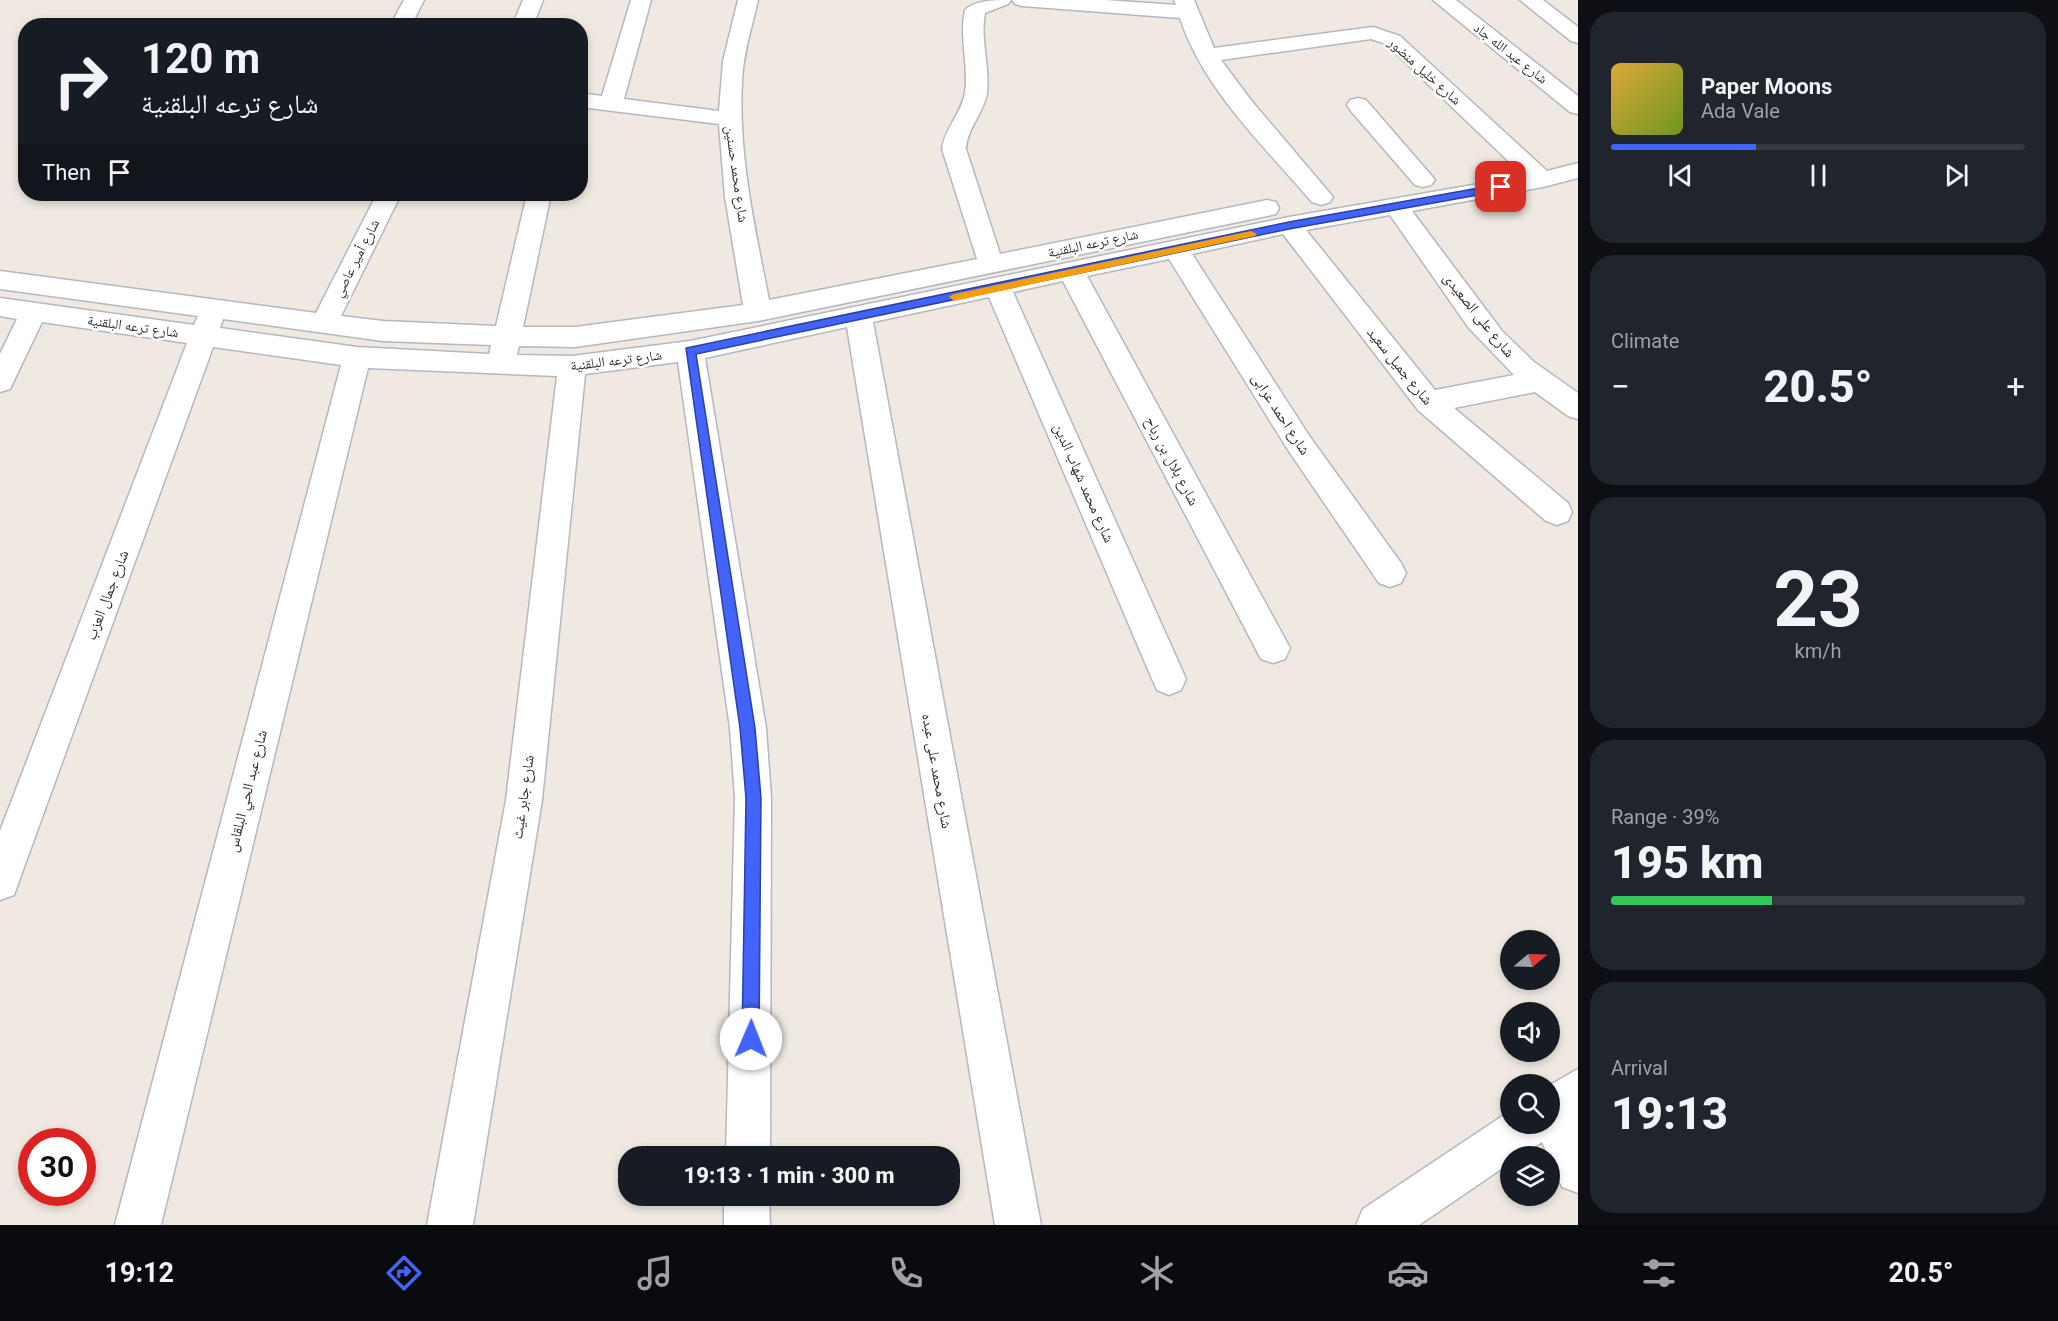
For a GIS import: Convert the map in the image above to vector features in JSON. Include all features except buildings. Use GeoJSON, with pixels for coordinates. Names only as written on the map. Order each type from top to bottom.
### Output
{"type":"FeatureCollection","features":[{"type":"Feature","properties":{"kind":"street"},"geometry":{"type":"LineString","coordinates":[[404,18],[414,0]]}},
{"type":"Feature","properties":{"kind":"street"},"geometry":{"type":"LineString","coordinates":[[525,18],[533,0]]}},
{"type":"Feature","properties":{"kind":"street"},"geometry":{"type":"LineString","coordinates":[[611,104],[641,0]]}},
{"type":"Feature","properties":{"kind":"street","name":"شارع محمد حسنين"},"geometry":{"type":"LineString","coordinates":[[748,0],[731,78],[729,119],[734,168],[758,312]]}},
{"type":"Feature","properties":{"kind":"street"},"geometry":{"type":"LineString","coordinates":[[1001,0],[1016,0]]}},
{"type":"Feature","properties":{"kind":"street","name":"شارع محمد شهاب الدين"},"geometry":{"type":"LineString","coordinates":[[1001,0],[975,10],[973,20],[974,100],[954,141],[954,149],[995,276],[1169,679]]}},
{"type":"Feature","properties":{"kind":"street"},"geometry":{"type":"LineString","coordinates":[[1022,0],[1186,6],[1209,55],[1232,90],[1321,197]]}},
{"type":"Feature","properties":{"kind":"street","name":"شارع عبد الله جاد"},"geometry":{"type":"LineString","coordinates":[[1443,0],[1578,107]]}},
{"type":"Feature","properties":{"kind":"street"},"geometry":{"type":"LineString","coordinates":[[1530,0],[1578,37]]}},
{"type":"Feature","properties":{"kind":"street","name":"شارع خليل منضور"},"geometry":{"type":"LineString","coordinates":[[1209,55],[1373,33],[1384,35],[1393,40],[1534,171]]}},
{"type":"Feature","properties":{"kind":"street"},"geometry":{"type":"LineString","coordinates":[[588,101],[729,119]]}},
{"type":"Feature","properties":{"kind":"street"},"geometry":{"type":"LineString","coordinates":[[1358,105],[1423,180]]}},
{"type":"Feature","properties":{"kind":"street","name":"شارع ترعه البلقنية"},"geometry":{"type":"LineString","coordinates":[[0,307],[34,312],[209,322],[324,323],[383,331],[507,337],[575,337],[995,276],[1072,273],[1289,225],[1396,206],[1534,171],[1578,150]]}},
{"type":"Feature","properties":{"kind":"street","name":"شارع ترعه البلقنية"},"geometry":{"type":"LineString","coordinates":[[0,280],[209,322],[357,357],[500,365],[572,366],[690,351],[859,317],[995,276],[1321,197],[1423,180],[1534,171],[1578,170]]}},
{"type":"Feature","properties":{"kind":"street","name":"شارع أمير عاصي"},"geometry":{"type":"LineString","coordinates":[[324,323],[385,201]]}},
{"type":"Feature","properties":{"kind":"street"},"geometry":{"type":"LineString","coordinates":[[500,365],[537,201]]}},
{"type":"Feature","properties":{"kind":"street","name":"شارع على الصعيدى"},"geometry":{"type":"LineString","coordinates":[[1396,206],[1490,333],[1509,355],[1539,381],[1578,408]]}},
{"type":"Feature","properties":{"kind":"street","name":"شارع جميل سعيد"},"geometry":{"type":"LineString","coordinates":[[1289,225],[1428,402],[1557,512]]}},
{"type":"Feature","properties":{"kind":"street","name":"شارع احمد عرابى"},"geometry":{"type":"LineString","coordinates":[[1177,251],[1300,445],[1390,573]]}},
{"type":"Feature","properties":{"kind":"street","name":"شارع بلال بن رباح"},"geometry":{"type":"LineString","coordinates":[[1072,273],[1273,648]]}},
{"type":"Feature","properties":{"kind":"street"},"geometry":{"type":"LineString","coordinates":[[0,382],[34,312]]}},
{"type":"Feature","properties":{"kind":"street","name":"شارع محمد على عبده"},"geometry":{"type":"LineString","coordinates":[[859,317],[1018,1225]]}},
{"type":"Feature","properties":{"kind":"street","name":"شارع جمال العزب"},"geometry":{"type":"LineString","coordinates":[[0,881],[209,322]]}},
{"type":"Feature","properties":{"kind":"street"},"geometry":{"type":"LineString","coordinates":[[690,351],[748,728],[753,798],[748,1146]]}},
{"type":"Feature","properties":{"kind":"street","name":"شارع عبد الحي البلقاس"},"geometry":{"type":"LineString","coordinates":[[138,1225],[357,357]]}},
{"type":"Feature","properties":{"kind":"street","name":"شارع جابر غيث"},"geometry":{"type":"LineString","coordinates":[[450,1225],[524,800],[572,366]]}},
{"type":"Feature","properties":{"kind":"street"},"geometry":{"type":"LineString","coordinates":[[1428,402],[1539,381]]}},
{"type":"Feature","properties":{"kind":"street"},"geometry":{"type":"LineString","coordinates":[[1560,1103],[1578,1091]]}},
{"type":"Feature","properties":{"kind":"street"},"geometry":{"type":"LineString","coordinates":[[1560,1132],[1578,1171]]}},
{"type":"Feature","properties":{"kind":"street"},"geometry":{"type":"LineString","coordinates":[[1390,1222],[1516,1134]]}},
{"type":"Feature","properties":{"kind":"street"},"geometry":{"type":"LineString","coordinates":[[747,1206],[747,1225]]}},
{"type":"Feature","properties":{"kind":"slow traffic"},"geometry":{"type":"LineString","coordinates":[[954,297],[1251,234]]}},
{"type":"Feature","properties":{"kind":"route"},"geometry":{"type":"LineString","coordinates":[[751,1039],[754,875],[753,798],[748,728],[690,351],[1156,255],[1289,225],[1501,187]]}}]}
